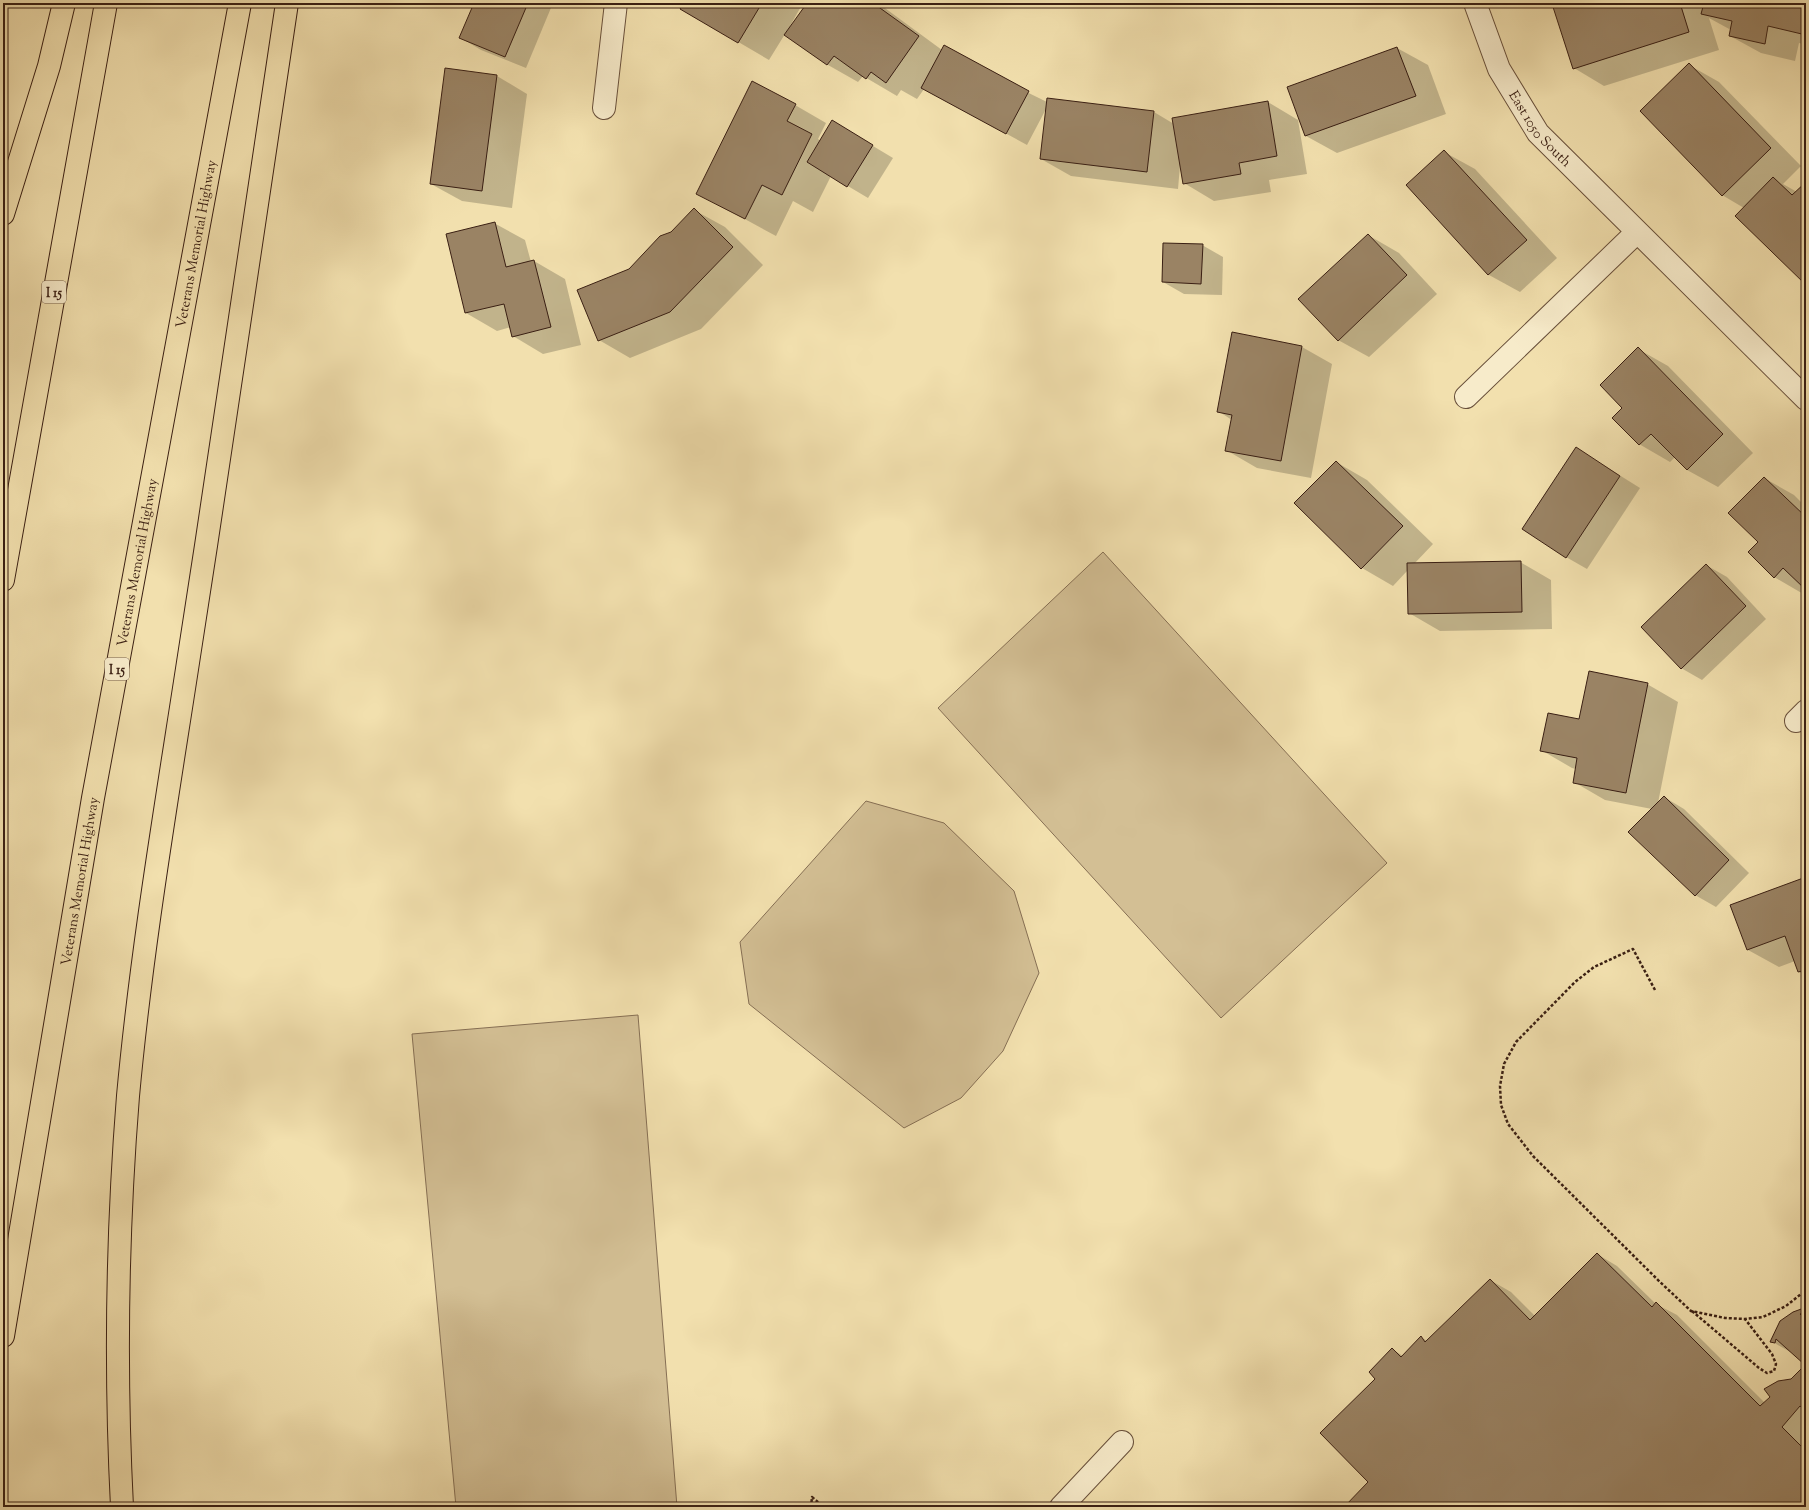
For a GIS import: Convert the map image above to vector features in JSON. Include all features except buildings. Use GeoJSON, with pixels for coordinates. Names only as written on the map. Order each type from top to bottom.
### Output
{"type":"FeatureCollection","features":[{"type":"Feature","properties":{"kind":"highway"},"geometry":{"type":"LineString","coordinates":[[3,214],[49,66],[64,3]]}},
{"type":"Feature","properties":{"kind":"highway","name":"I 15"},"geometry":{"type":"LineString","coordinates":[[3,580],[106,3]]}},
{"type":"Feature","properties":{"kind":"highway","name":"Veterans Memorial Highway"},"geometry":{"type":"LineString","coordinates":[[3,1336],[93,798],[240,3]]}},
{"type":"Feature","properties":{"kind":"highway"},"geometry":{"type":"LineString","coordinates":[[122,1507],[118,1423],[118,1317],[126,1129],[133,1051],[151,902],[287,3]]}},
{"type":"Feature","properties":{"kind":"street"},"geometry":{"type":"LineString","coordinates":[[604,108],[616,3]]}},
{"type":"Feature","properties":{"kind":"street","name":"East 1050 South"},"geometry":{"type":"LineString","coordinates":[[1475,3],[1500,69],[1538,133],[1636,233],[1806,399]]}},
{"type":"Feature","properties":{"kind":"street"},"geometry":{"type":"LineString","coordinates":[[1466,397],[1636,233]]}},
{"type":"Feature","properties":{"kind":"street"},"geometry":{"type":"LineString","coordinates":[[1061,1507],[1122,1442]]}},
{"type":"Feature","properties":{"kind":"path"},"geometry":{"type":"LineString","coordinates":[[1655,990],[1633,949],[1594,967],[1575,982],[1516,1042],[1504,1064],[1500,1086],[1501,1106],[1508,1124],[1533,1156],[1660,1282],[1691,1311],[1759,1368],[1767,1373],[1774,1371],[1776,1364],[1772,1354],[1745,1319]]}},
{"type":"Feature","properties":{"kind":"path"},"geometry":{"type":"LineString","coordinates":[[1691,1311],[1725,1318],[1745,1319],[1763,1317],[1786,1306],[1806,1290]]}},
{"type":"Feature","properties":{"kind":"path"},"geometry":{"type":"LineString","coordinates":[[810,1507],[812,1497],[824,1507]]}},
{"type":"Feature","properties":{"kind":"shaded area"},"geometry":{"type":"Polygon","coordinates":[[[1103,552],[1387,863],[1221,1018],[938,708],[1103,552]]]}},
{"type":"Feature","properties":{"kind":"shaded area"},"geometry":{"type":"Polygon","coordinates":[[[866,801],[944,823],[1014,891],[1039,973],[1003,1051],[961,1098],[904,1128],[749,1004],[740,942],[866,801]]]}},
{"type":"Feature","properties":{"kind":"shaded area"},"geometry":{"type":"Polygon","coordinates":[[[638,1015],[677,1507],[456,1507],[412,1034],[638,1015]]]}}]}
